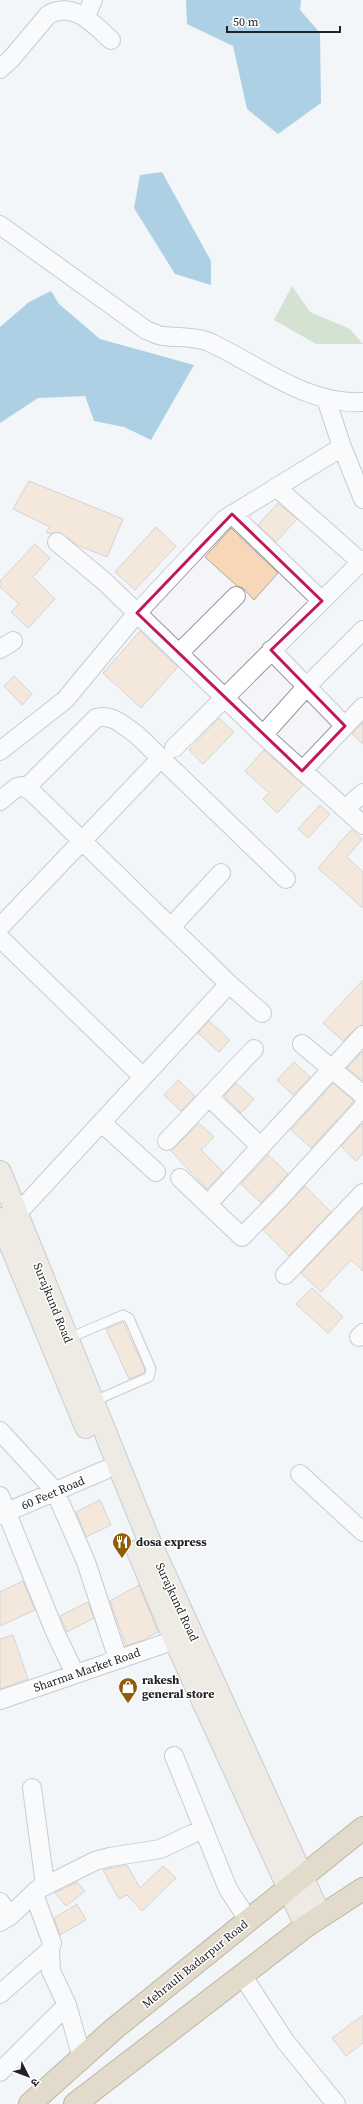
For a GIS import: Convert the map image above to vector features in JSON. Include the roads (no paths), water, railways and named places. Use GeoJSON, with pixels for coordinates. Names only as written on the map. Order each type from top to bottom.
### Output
{"type":"FeatureCollection","features":[{"type":"Feature","properties":{"kind":"main road","name":"Surajkund Road"},"geometry":{"type":"LineString","coordinates":[[0,1172],[9,1216],[105,1470],[175,1640],[296,1883]]}},
{"type":"Feature","properties":{"kind":"main road","name":"Surajkund Road"},"geometry":{"type":"LineString","coordinates":[[9,1216],[67,1339],[148,1538],[313,1921]]}},
{"type":"Feature","properties":{"kind":"main road","name":"Mehrauli Badarpur Road"},"geometry":{"type":"LineString","coordinates":[[30,2104],[115,2028],[363,1828]]}},
{"type":"Feature","properties":{"kind":"main road"},"geometry":{"type":"LineString","coordinates":[[75,2104],[313,1921],[363,1889]]}},
{"type":"Feature","properties":{"kind":"street"},"geometry":{"type":"LineString","coordinates":[[86,16],[93,0]]}},
{"type":"Feature","properties":{"kind":"street"},"geometry":{"type":"LineString","coordinates":[[0,69],[11,59],[48,15],[55,9],[70,7],[86,16],[111,40]]}},
{"type":"Feature","properties":{"kind":"street"},"geometry":{"type":"LineString","coordinates":[[0,225],[146,330],[162,336],[189,337],[209,342],[290,385],[326,399],[347,403],[363,402]]}},
{"type":"Feature","properties":{"kind":"street"},"geometry":{"type":"LineString","coordinates":[[326,399],[342,447],[363,499]]}},
{"type":"Feature","properties":{"kind":"street"},"geometry":{"type":"LineString","coordinates":[[0,751],[65,700],[137,613],[232,514],[342,447]]}},
{"type":"Feature","properties":{"kind":"street"},"geometry":{"type":"LineString","coordinates":[[0,927],[82,840],[167,754],[362,561],[276,487]]}},
{"type":"Feature","properties":{"kind":"street"},"geometry":{"type":"LineString","coordinates":[[232,514],[322,600]]}},
{"type":"Feature","properties":{"kind":"street"},"geometry":{"type":"LineString","coordinates":[[58,542],[105,582],[263,735],[363,825]]}},
{"type":"Feature","properties":{"kind":"street"},"geometry":{"type":"LineString","coordinates":[[179,654],[236,596]]}},
{"type":"Feature","properties":{"kind":"street"},"geometry":{"type":"LineString","coordinates":[[263,735],[307,686],[363,630]]}},
{"type":"Feature","properties":{"kind":"street"},"geometry":{"type":"LineString","coordinates":[[271,650],[345,726]]}},
{"type":"Feature","properties":{"kind":"street"},"geometry":{"type":"LineString","coordinates":[[302,771],[363,707]]}},
{"type":"Feature","properties":{"kind":"street"},"geometry":{"type":"LineString","coordinates":[[27,787],[96,718],[103,716],[115,719],[167,754],[286,879]]}},
{"type":"Feature","properties":{"kind":"street"},"geometry":{"type":"LineString","coordinates":[[0,801],[17,787],[27,787],[229,984],[262,1013]]}},
{"type":"Feature","properties":{"kind":"street"},"geometry":{"type":"LineString","coordinates":[[346,809],[363,793]]}},
{"type":"Feature","properties":{"kind":"street"},"geometry":{"type":"LineString","coordinates":[[171,927],[221,873]]}},
{"type":"Feature","properties":{"kind":"street"},"geometry":{"type":"LineString","coordinates":[[0,938],[143,1078]]}},
{"type":"Feature","properties":{"kind":"street"},"geometry":{"type":"LineString","coordinates":[[9,1216],[102,1123],[229,984]]}},
{"type":"Feature","properties":{"kind":"street"},"geometry":{"type":"LineString","coordinates":[[208,1204],[363,1035]]}},
{"type":"Feature","properties":{"kind":"street"},"geometry":{"type":"LineString","coordinates":[[302,1044],[363,1095]]}},
{"type":"Feature","properties":{"kind":"street"},"geometry":{"type":"LineString","coordinates":[[166,1142],[254,1049]]}},
{"type":"Feature","properties":{"kind":"street"},"geometry":{"type":"LineString","coordinates":[[209,1097],[261,1146]]}},
{"type":"Feature","properties":{"kind":"street"},"geometry":{"type":"LineString","coordinates":[[180,1178],[242,1237],[280,1198],[363,1107]]}},
{"type":"Feature","properties":{"kind":"street"},"geometry":{"type":"LineString","coordinates":[[102,1123],[156,1172]]}},
{"type":"Feature","properties":{"kind":"street"},"geometry":{"type":"LineString","coordinates":[[285,1275],[363,1193]]}},
{"type":"Feature","properties":{"kind":"street"},"geometry":{"type":"LineString","coordinates":[[0,1431],[55,1491],[86,1562],[118,1660]]}},
{"type":"Feature","properties":{"kind":"street","name":"60 Feet Road"},"geometry":{"type":"LineString","coordinates":[[3,1514],[105,1470]]}},
{"type":"Feature","properties":{"kind":"street"},"geometry":{"type":"LineString","coordinates":[[300,1474],[363,1532]]}},
{"type":"Feature","properties":{"kind":"street"},"geometry":{"type":"LineString","coordinates":[[0,1496],[3,1514],[75,1674]]}},
{"type":"Feature","properties":{"kind":"street","name":"Sharma Market Road"},"geometry":{"type":"LineString","coordinates":[[0,1700],[175,1640]]}},
{"type":"Feature","properties":{"kind":"street"},"geometry":{"type":"LineString","coordinates":[[174,1756],[228,1889],[248,1921]]}},
{"type":"Feature","properties":{"kind":"street"},"geometry":{"type":"LineString","coordinates":[[32,1788],[40,1890],[52,1943],[50,1950],[51,1971],[67,2005],[82,2058]]}},
{"type":"Feature","properties":{"kind":"street"},"geometry":{"type":"LineString","coordinates":[[3,1913],[40,1890],[95,1861],[165,1848],[203,1830]]}},
{"type":"Feature","properties":{"kind":"street"},"geometry":{"type":"LineString","coordinates":[[0,1994],[50,1950]]}},
{"type":"Feature","properties":{"kind":"street"},"geometry":{"type":"LineString","coordinates":[[242,1975],[285,2041],[336,2104]]}},
{"type":"Feature","properties":{"kind":"street"},"geometry":{"type":"LineString","coordinates":[[0,2072],[67,2005]]}},
{"type":"Feature","properties":{"kind":"lane"},"geometry":{"type":"LineString","coordinates":[[67,1339],[122,1315],[126,1316],[129,1318],[151,1369],[149,1377],[92,1402]]}},
{"type":"Feature","properties":{"kind":"water"},"geometry":{"type":"Polygon","coordinates":[[[186,0],[301,0],[300,10],[320,33],[321,103],[278,134],[247,109],[233,46],[187,24],[186,0]]]}},
{"type":"Feature","properties":{"kind":"water"},"geometry":{"type":"Polygon","coordinates":[[[162,172],[211,261],[211,285],[175,274],[134,208],[140,175],[162,172]]]}},
{"type":"Feature","properties":{"kind":"water"},"geometry":{"type":"Polygon","coordinates":[[[51,291],[59,304],[100,339],[194,365],[151,440],[124,427],[94,421],[85,396],[38,398],[0,423],[0,327],[29,302],[51,291]]]}},
{"type":"Feature","properties":{"kind":"place","name":"dosa express"},"geometry":{"type":"Point","coordinates":[122,1559]}},
{"type":"Feature","properties":{"kind":"place","name":"rakesh general store"},"geometry":{"type":"Point","coordinates":[128,1704]}}]}
